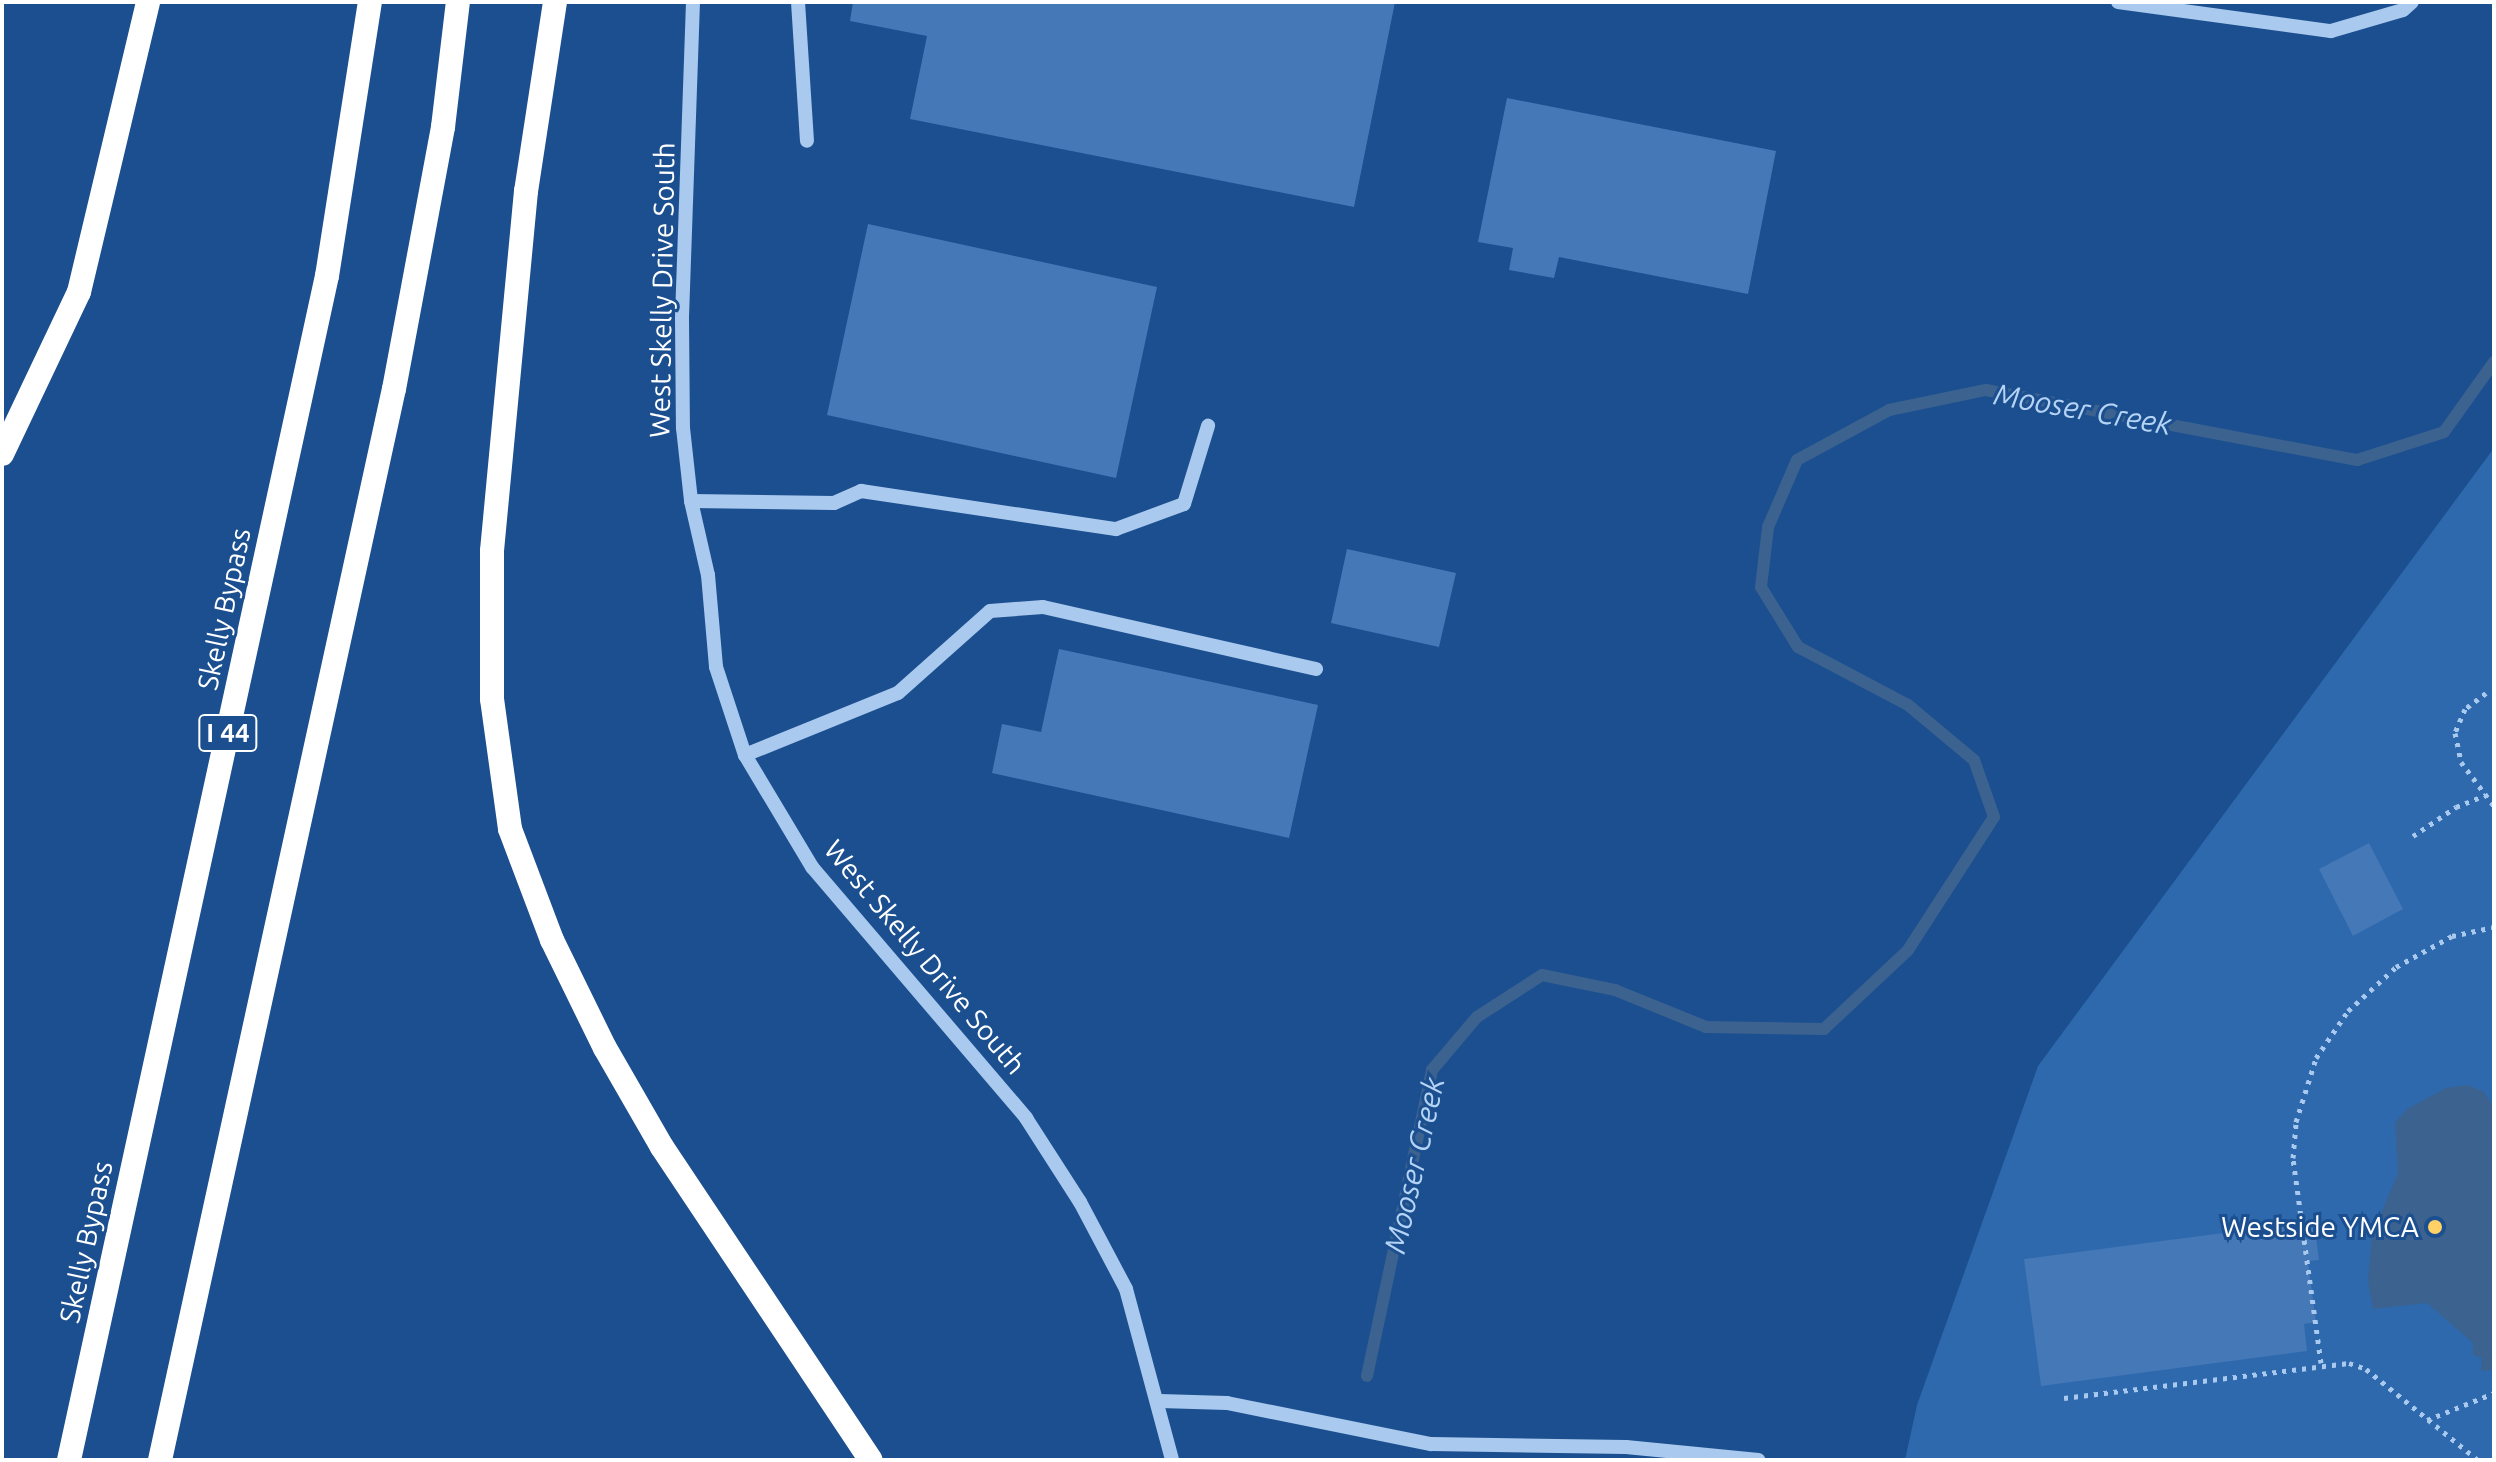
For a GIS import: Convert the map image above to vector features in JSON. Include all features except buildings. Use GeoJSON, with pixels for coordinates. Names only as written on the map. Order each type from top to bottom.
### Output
{"type":"FeatureCollection","features":[{"type":"Feature","properties":{"kind":"highway"},"geometry":{"type":"LineString","coordinates":[[2,454],[79,292],[148,2]]}},
{"type":"Feature","properties":{"kind":"highway","name":"Skelly Bypass"},"geometry":{"type":"LineString","coordinates":[[69,1460],[327,276],[370,2]]}},
{"type":"Feature","properties":{"kind":"highway"},"geometry":{"type":"LineString","coordinates":[[160,1460],[394,389],[443,127],[458,2]]}},
{"type":"Feature","properties":{"kind":"highway"},"geometry":{"type":"LineString","coordinates":[[555,2],[524,207],[492,551],[492,699],[510,829],[552,940],[605,1048],[662,1147],[871,1460]]}},
{"type":"Feature","properties":{"kind":"street","name":"West Skelly Drive South"},"geometry":{"type":"LineString","coordinates":[[693,2],[682,319],[691,501],[708,575],[716,667],[745,755],[812,867],[1026,1118],[1080,1202],[1126,1289],[1160,1401],[1172,1460]]}},
{"type":"Feature","properties":{"kind":"street"},"geometry":{"type":"LineString","coordinates":[[798,2],[807,141]]}},
{"type":"Feature","properties":{"kind":"street"},"geometry":{"type":"LineString","coordinates":[[2118,2],[2331,31],[2403,10],[2412,2]]}},
{"type":"Feature","properties":{"kind":"street"},"geometry":{"type":"LineString","coordinates":[[691,501],[834,503],[861,491],[1116,529],[1184,504],[1208,426]]}},
{"type":"Feature","properties":{"kind":"street"},"geometry":{"type":"LineString","coordinates":[[745,755],[898,693],[990,611],[1043,607],[1316,669]]}},
{"type":"Feature","properties":{"kind":"street"},"geometry":{"type":"LineString","coordinates":[[1160,1401],[1227,1403],[1431,1444],[1626,1447],[1758,1460]]}},
{"type":"Feature","properties":{"kind":"path"},"geometry":{"type":"LineString","coordinates":[[2486,693],[2465,709],[2455,733],[2461,762],[2494,806]]}},
{"type":"Feature","properties":{"kind":"path"},"geometry":{"type":"LineString","coordinates":[[2413,836],[2456,807],[2486,795]]}},
{"type":"Feature","properties":{"kind":"path"},"geometry":{"type":"LineString","coordinates":[[2321,1363],[2293,1158],[2296,1122],[2316,1058],[2348,1011],[2396,967],[2452,936],[2494,927]]}},
{"type":"Feature","properties":{"kind":"path"},"geometry":{"type":"LineString","coordinates":[[2064,1398],[2321,1363],[2349,1363],[2366,1369],[2426,1421],[2478,1460]]}},
{"type":"Feature","properties":{"kind":"path"},"geometry":{"type":"LineString","coordinates":[[2426,1421],[2494,1393]]}},
{"type":"Feature","properties":{"kind":"shaded area"},"geometry":{"type":"Polygon","coordinates":[[[2494,448],[2494,1460],[1905,1460],[1917,1405],[2038,1066],[2494,448]]]}},
{"type":"Feature","properties":{"kind":"shaded area","name":"Westside YMCA"},"geometry":{"type":"Polygon","coordinates":[[[2467,1085],[2484,1092],[2494,1107],[2494,1370],[2481,1371],[2482,1358],[2473,1355],[2473,1343],[2427,1303],[2373,1309],[2368,1281],[2372,1235],[2398,1173],[2395,1123],[2407,1109],[2446,1088],[2467,1085]]]}},
{"type":"Feature","properties":{"kind":"waterway","name":"Mooser Creek"},"geometry":{"type":"LineString","coordinates":[[1367,1376],[1432,1070],[1477,1017],[1542,975],[1615,990],[1706,1027],[1824,1029],[1908,950],[1994,817],[1974,760],[1908,705],[1798,647],[1761,587],[1768,527],[1797,460],[1889,410],[1986,390],[2357,460],[2444,432],[2494,362]]}},
{"type":"Feature","properties":{"kind":"place","name":"Westside YMCA"},"geometry":{"type":"Point","coordinates":[2435,1227]}}]}
